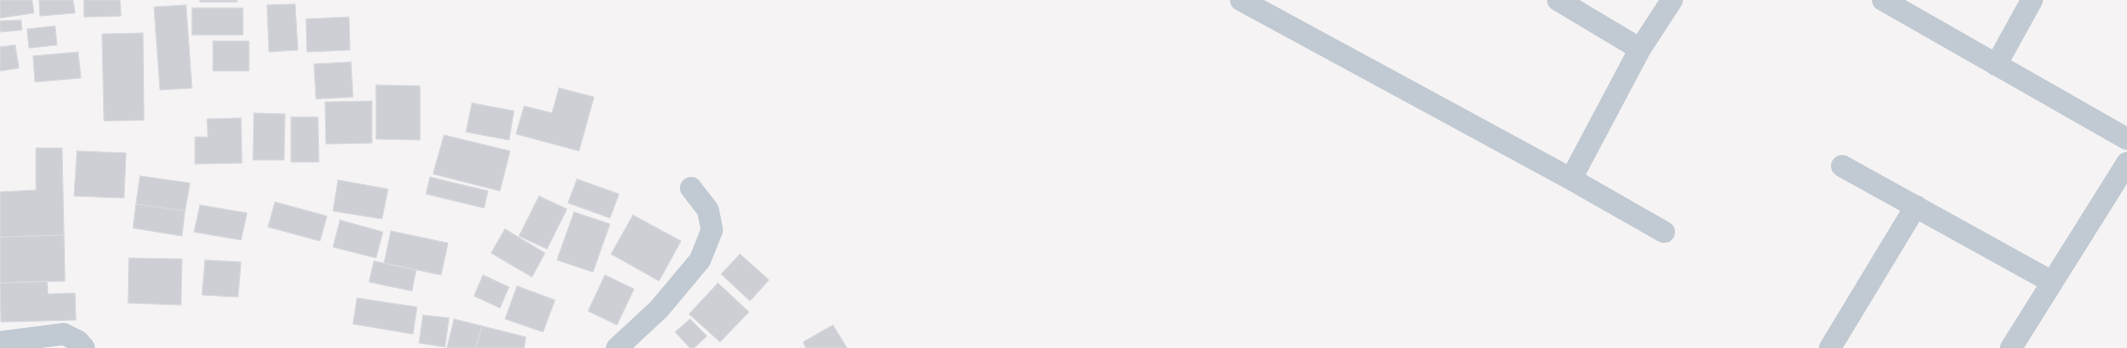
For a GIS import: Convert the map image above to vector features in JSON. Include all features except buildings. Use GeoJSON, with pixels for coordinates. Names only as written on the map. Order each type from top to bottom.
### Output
{"type":"FeatureCollection","features":[{"type":"Feature","properties":{"kind":"street"},"geometry":{"type":"LineString","coordinates":[[1241,0],[1571,179],[1664,232]]}},
{"type":"Feature","properties":{"kind":"street"},"geometry":{"type":"LineString","coordinates":[[1558,0],[1640,49]]}},
{"type":"Feature","properties":{"kind":"street"},"geometry":{"type":"LineString","coordinates":[[1571,179],[1640,49],[1672,0]]}},
{"type":"Feature","properties":{"kind":"street"},"geometry":{"type":"LineString","coordinates":[[1883,0],[2127,139]]}},
{"type":"Feature","properties":{"kind":"street"},"geometry":{"type":"LineString","coordinates":[[1996,64],[2032,0]]}},
{"type":"Feature","properties":{"kind":"street"},"geometry":{"type":"LineString","coordinates":[[2011,348],[2127,163]]}},
{"type":"Feature","properties":{"kind":"street"},"geometry":{"type":"LineString","coordinates":[[1842,166],[2052,282]]}},
{"type":"Feature","properties":{"kind":"street"},"geometry":{"type":"LineString","coordinates":[[617,348],[659,309],[700,260],[712,230],[708,210],[691,188]]}},
{"type":"Feature","properties":{"kind":"street"},"geometry":{"type":"LineString","coordinates":[[1830,348],[1916,206]]}},
{"type":"Feature","properties":{"kind":"street"},"geometry":{"type":"LineString","coordinates":[[0,342],[64,334],[78,341],[84,348]]}}]}
